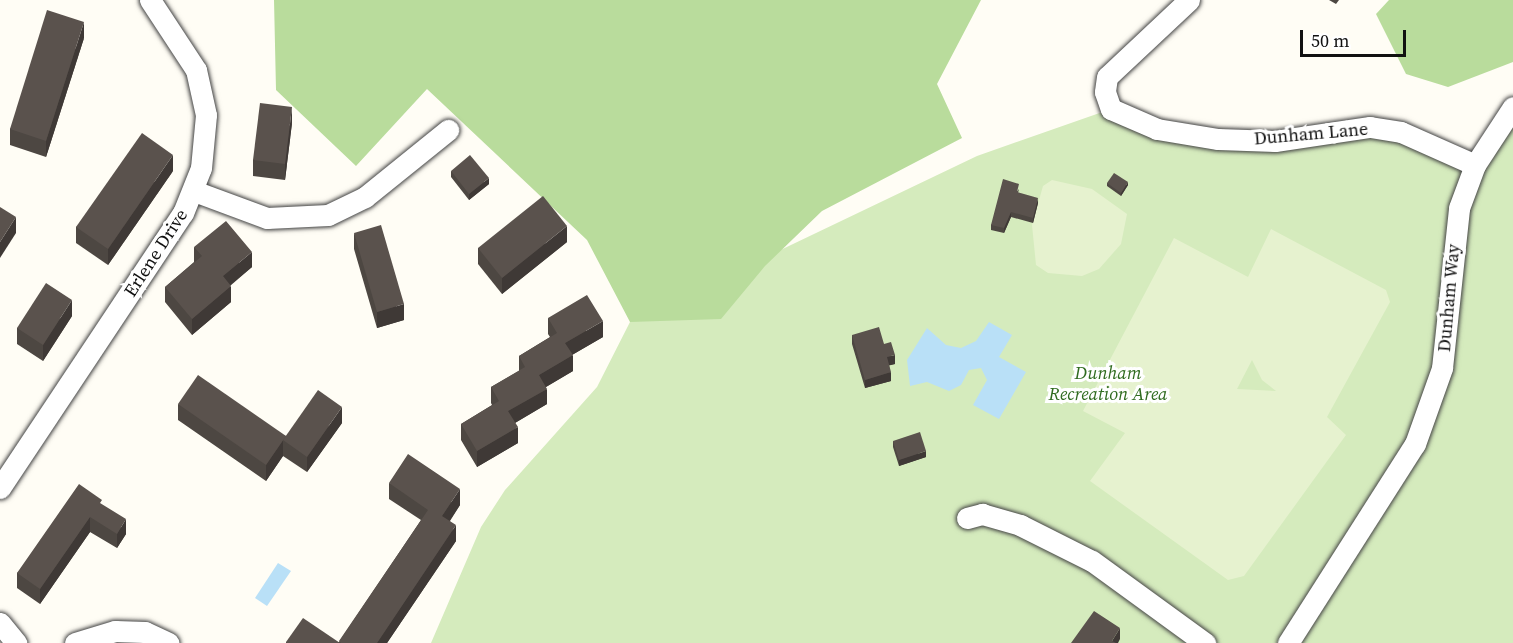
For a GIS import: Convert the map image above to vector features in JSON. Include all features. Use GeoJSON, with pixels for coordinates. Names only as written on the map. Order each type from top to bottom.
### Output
{"type":"FeatureCollection","features":[{"type":"Feature","properties":{"kind":"street","name":"Erlene Drive"},"geometry":{"type":"LineString","coordinates":[[0,488],[194,191],[206,142],[203,96],[188,52],[150,0]]}},
{"type":"Feature","properties":{"kind":"street","name":"Dunham Lane"},"geometry":{"type":"LineString","coordinates":[[1189,0],[1107,76],[1105,92],[1111,109],[1157,129],[1218,139],[1275,141],[1370,127],[1401,132],[1475,165]]}},
{"type":"Feature","properties":{"kind":"street","name":"Dunham Way"},"geometry":{"type":"LineString","coordinates":[[1288,643],[1398,471],[1426,415],[1450,322],[1456,225],[1475,165],[1513,107]]}},
{"type":"Feature","properties":{"kind":"street"},"geometry":{"type":"LineString","coordinates":[[194,191],[267,218],[328,215],[365,197],[447,130]]}},
{"type":"Feature","properties":{"kind":"street"},"geometry":{"type":"LineString","coordinates":[[967,518],[982,514],[1020,525],[1092,561],[1205,643]]}},
{"type":"Feature","properties":{"kind":"street"},"geometry":{"type":"LineString","coordinates":[[0,623],[16,643]]}},
{"type":"Feature","properties":{"kind":"street"},"geometry":{"type":"LineString","coordinates":[[75,643],[115,631],[145,632],[168,643]]}},
{"type":"Feature","properties":{"kind":"green space"},"geometry":{"type":"Polygon","coordinates":[[[274,0],[981,0],[937,84],[962,138],[822,211],[765,266],[721,319],[630,322],[587,240],[427,89],[356,166],[276,90],[274,0]]]}},
{"type":"Feature","properties":{"kind":"green space"},"geometry":{"type":"Polygon","coordinates":[[[1389,0],[1513,0],[1513,62],[1448,87],[1406,74],[1376,14],[1389,0]]]}},
{"type":"Feature","properties":{"kind":"green space","name":"Dunham Recreation Area"},"geometry":{"type":"Polygon","coordinates":[[[1513,107],[1513,643],[431,643],[481,527],[505,490],[597,387],[630,322],[977,156],[1111,109],[1188,135],[1370,127],[1475,165],[1513,107]]]}},
{"type":"Feature","properties":{"kind":"green space"},"geometry":{"type":"Polygon","coordinates":[[[1052,180],[1092,189],[1127,214],[1121,244],[1099,269],[1082,276],[1048,273],[1036,265],[1032,225],[1043,186],[1052,180]]]}},
{"type":"Feature","properties":{"kind":"green space"},"geometry":{"type":"Polygon","coordinates":[[[1271,229],[1386,290],[1390,302],[1327,417],[1346,435],[1244,576],[1228,580],[1090,481],[1125,433],[1083,411],[1174,238],[1248,277],[1271,229]],[[1252,360],[1237,389],[1276,391],[1262,380],[1252,360]]]}},
{"type":"Feature","properties":{"kind":"water"},"geometry":{"type":"Polygon","coordinates":[[[989,322],[1012,335],[999,357],[1026,372],[999,419],[973,405],[987,380],[981,368],[969,370],[961,385],[949,391],[927,382],[910,386],[907,360],[927,328],[946,345],[961,348],[976,341],[989,322]]]}},
{"type":"Feature","properties":{"kind":"water"},"geometry":{"type":"Polygon","coordinates":[[[278,563],[291,571],[267,606],[255,598],[278,563]]]}},
{"type":"Feature","properties":{"kind":"building"},"geometry":{"type":"Polygon","coordinates":[[[47,10],[84,22],[46,141],[10,129],[47,10]]]}},
{"type":"Feature","properties":{"kind":"building"},"geometry":{"type":"Polygon","coordinates":[[[260,103],[292,107],[285,164],[253,160],[260,103]]]}},
{"type":"Feature","properties":{"kind":"building"},"geometry":{"type":"Polygon","coordinates":[[[142,133],[173,155],[108,249],[76,227],[142,133]]]}},
{"type":"Feature","properties":{"kind":"building"},"geometry":{"type":"Polygon","coordinates":[[[470,155],[489,178],[469,194],[451,171],[470,155]]]}},
{"type":"Feature","properties":{"kind":"building"},"geometry":{"type":"Polygon","coordinates":[[[1114,173],[1128,182],[1121,193],[1107,183],[1114,173]]]}},
{"type":"Feature","properties":{"kind":"building"},"geometry":{"type":"Polygon","coordinates":[[[1003,179],[1019,184],[1017,192],[1038,198],[1033,218],[1011,212],[1004,228],[991,225],[1003,179]]]}},
{"type":"Feature","properties":{"kind":"building"},"geometry":{"type":"Polygon","coordinates":[[[543,196],[567,226],[502,278],[478,248],[543,196]]]}},
{"type":"Feature","properties":{"kind":"building"},"geometry":{"type":"Polygon","coordinates":[[[0,207],[16,217],[0,242],[0,207]]]}},
{"type":"Feature","properties":{"kind":"building"},"geometry":{"type":"Polygon","coordinates":[[[226,221],[252,252],[223,276],[231,286],[192,319],[165,287],[202,256],[194,247],[226,221]]]}},
{"type":"Feature","properties":{"kind":"building"},"geometry":{"type":"Polygon","coordinates":[[[381,225],[404,304],[377,312],[354,233],[381,225]]]}},
{"type":"Feature","properties":{"kind":"building"},"geometry":{"type":"Polygon","coordinates":[[[46,283],[72,300],[43,345],[17,328],[46,283]]]}},
{"type":"Feature","properties":{"kind":"building"},"geometry":{"type":"Polygon","coordinates":[[[587,295],[603,321],[565,343],[573,355],[539,375],[547,389],[508,411],[518,427],[477,451],[461,424],[499,401],[491,387],[525,367],[519,356],[557,333],[548,318],[587,295]]]}},
{"type":"Feature","properties":{"kind":"building"},"geometry":{"type":"Polygon","coordinates":[[[879,327],[884,344],[891,342],[895,355],[887,357],[891,372],[865,380],[852,335],[879,327]]]}},
{"type":"Feature","properties":{"kind":"building"},"geometry":{"type":"Polygon","coordinates":[[[198,375],[286,436],[266,465],[178,404],[198,375]]]}},
{"type":"Feature","properties":{"kind":"building"},"geometry":{"type":"Polygon","coordinates":[[[318,390],[342,407],[307,457],[283,440],[318,390]]]}},
{"type":"Feature","properties":{"kind":"building"},"geometry":{"type":"Polygon","coordinates":[[[920,432],[926,451],[899,460],[893,441],[920,432]]]}},
{"type":"Feature","properties":{"kind":"building"},"geometry":{"type":"Polygon","coordinates":[[[408,454],[460,489],[442,516],[456,525],[377,643],[341,643],[339,641],[428,510],[389,483],[408,454]]]}},
{"type":"Feature","properties":{"kind":"building"},"geometry":{"type":"Polygon","coordinates":[[[79,484],[102,500],[100,503],[126,519],[117,534],[90,517],[40,589],[17,573],[79,484]]]}},
{"type":"Feature","properties":{"kind":"building"},"geometry":{"type":"Polygon","coordinates":[[[1094,611],[1120,628],[1112,641],[1116,643],[1071,643],[1094,611]]]}},
{"type":"Feature","properties":{"kind":"building"},"geometry":{"type":"Polygon","coordinates":[[[303,618],[340,643],[287,643],[303,618]]]}}]}
